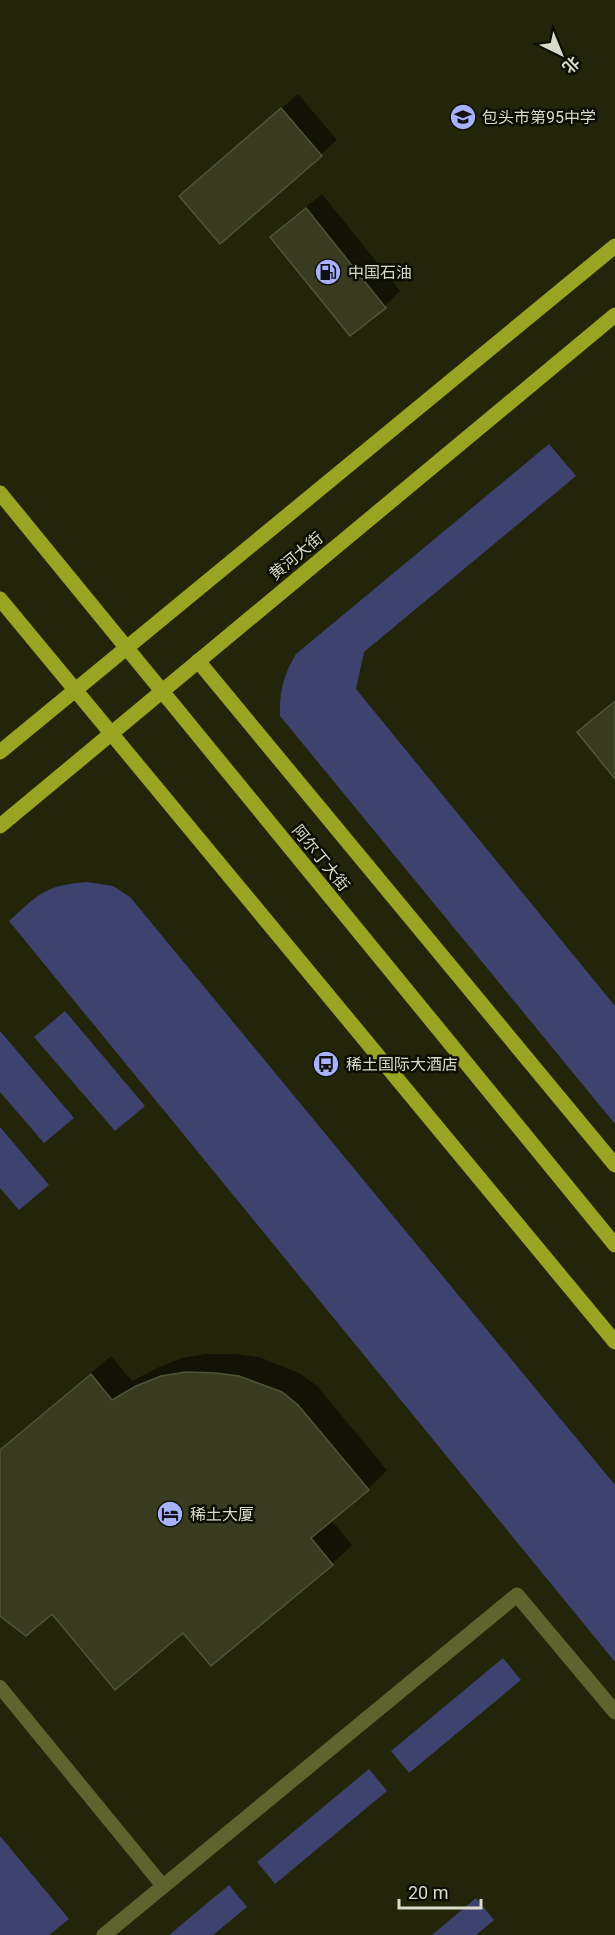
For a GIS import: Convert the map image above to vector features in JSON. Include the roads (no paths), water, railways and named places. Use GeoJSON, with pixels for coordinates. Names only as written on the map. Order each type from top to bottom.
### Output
{"type":"FeatureCollection","features":[{"type":"Feature","properties":{"kind":"main road"},"geometry":{"type":"LineString","coordinates":[[0,752],[615,246]]}},
{"type":"Feature","properties":{"kind":"main road","name":"黄河大街"},"geometry":{"type":"LineString","coordinates":[[0,826],[615,315]]}},
{"type":"Feature","properties":{"kind":"main road","name":"阿尔丁大街"},"geometry":{"type":"LineString","coordinates":[[0,493],[615,1245]]}},
{"type":"Feature","properties":{"kind":"main road"},"geometry":{"type":"LineString","coordinates":[[0,599],[615,1342]]}},
{"type":"Feature","properties":{"kind":"main road"},"geometry":{"type":"LineString","coordinates":[[198,661],[615,1165]]}},
{"type":"Feature","properties":{"kind":"street"},"geometry":{"type":"LineString","coordinates":[[104,1935],[517,1594],[615,1712]]}},
{"type":"Feature","properties":{"kind":"lane"},"geometry":{"type":"LineString","coordinates":[[0,1687],[163,1887]]}},
{"type":"Feature","properties":{"kind":"place","name":"包头市第95中学"},"geometry":{"type":"Point","coordinates":[463,117]}},
{"type":"Feature","properties":{"kind":"place","name":"中国石油"},"geometry":{"type":"Point","coordinates":[328,272]}},
{"type":"Feature","properties":{"kind":"place","name":"稀土国际大酒店"},"geometry":{"type":"Point","coordinates":[326,1064]}},
{"type":"Feature","properties":{"kind":"place","name":"稀土大厦"},"geometry":{"type":"Point","coordinates":[170,1514]}}]}
